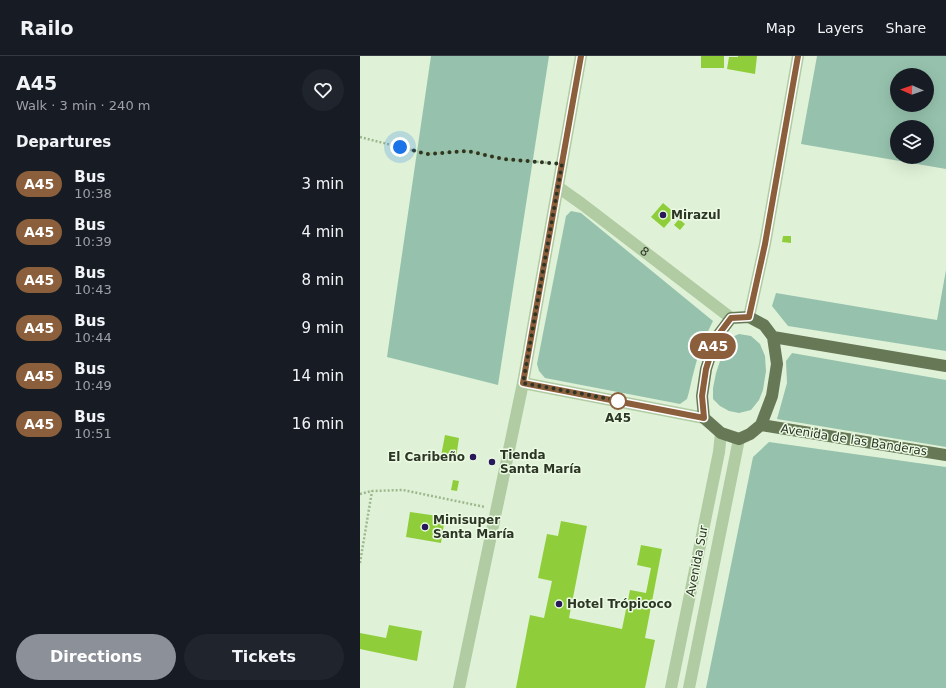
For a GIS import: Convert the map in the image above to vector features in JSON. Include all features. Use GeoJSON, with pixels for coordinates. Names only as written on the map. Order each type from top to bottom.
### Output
{"type":"FeatureCollection","features":[{"type":"Feature","properties":{"kind":"main road"},"geometry":{"type":"LineString","coordinates":[[749,317],[764,325],[773,337],[777,364],[772,396],[761,425],[750,434],[739,439],[721,433],[704,418],[702,396],[706,369],[716,338],[731,318],[749,317]]}},
{"type":"Feature","properties":{"kind":"main road"},"geometry":{"type":"LineString","coordinates":[[773,337],[946,366]]}},
{"type":"Feature","properties":{"kind":"main road","name":"Avenida de las Banderas"},"geometry":{"type":"LineString","coordinates":[[761,425],[946,455]]}},
{"type":"Feature","properties":{"kind":"street"},"geometry":{"type":"LineString","coordinates":[[459,688],[523,383],[581,56]]}},
{"type":"Feature","properties":{"kind":"street"},"geometry":{"type":"LineString","coordinates":[[749,317],[765,244],[798,56]]}},
{"type":"Feature","properties":{"kind":"street","name":"8"},"geometry":{"type":"LineString","coordinates":[[558,187],[731,318]]}},
{"type":"Feature","properties":{"kind":"street"},"geometry":{"type":"LineString","coordinates":[[523,383],[704,418]]}},
{"type":"Feature","properties":{"kind":"street","name":"Avenida Sur"},"geometry":{"type":"LineString","coordinates":[[671,688],[717,460],[721,433]]}},
{"type":"Feature","properties":{"kind":"street","name":"Avenida Sur"},"geometry":{"type":"LineString","coordinates":[[689,688],[739,439]]}},
{"type":"Feature","properties":{"kind":"path"},"geometry":{"type":"LineString","coordinates":[[360,138],[427,154],[468,151],[503,159],[562,164]]}},
{"type":"Feature","properties":{"kind":"path"},"geometry":{"type":"LineString","coordinates":[[360,494],[372,491],[403,490],[497,510]]}},
{"type":"Feature","properties":{"kind":"path"},"geometry":{"type":"LineString","coordinates":[[360,563],[372,491]]}},
{"type":"Feature","properties":{"kind":"green space"},"geometry":{"type":"Polygon","coordinates":[[[431,56],[549,56],[498,385],[387,357],[431,56]]]}},
{"type":"Feature","properties":{"kind":"green space"},"geometry":{"type":"Polygon","coordinates":[[[817,56],[946,56],[946,169],[917,164],[934,164],[934,120],[890,120],[890,159],[801,144],[817,56]]]}},
{"type":"Feature","properties":{"kind":"green space"},"geometry":{"type":"Polygon","coordinates":[[[571,211],[581,213],[713,321],[698,358],[687,399],[680,404],[545,378],[539,371],[537,364],[566,216],[571,211]]]}},
{"type":"Feature","properties":{"kind":"green space"},"geometry":{"type":"Polygon","coordinates":[[[946,270],[946,351],[788,326],[772,306],[776,293],[937,320],[946,270]]]}},
{"type":"Feature","properties":{"kind":"green space"},"geometry":{"type":"Polygon","coordinates":[[[739,334],[751,336],[760,344],[765,356],[766,371],[763,390],[759,400],[751,410],[739,413],[729,411],[720,406],[713,399],[713,388],[724,349],[732,337],[739,334]]]}},
{"type":"Feature","properties":{"kind":"green space"},"geometry":{"type":"Polygon","coordinates":[[[792,353],[946,380],[946,447],[777,419],[787,383],[786,361],[792,353]]]}},
{"type":"Feature","properties":{"kind":"green space"},"geometry":{"type":"Polygon","coordinates":[[[769,442],[946,467],[946,688],[706,688],[753,457],[769,442]]]}},
{"type":"Feature","properties":{"kind":"building"},"geometry":{"type":"Polygon","coordinates":[[[701,56],[724,56],[724,68],[701,68],[701,56]]]}},
{"type":"Feature","properties":{"kind":"building"},"geometry":{"type":"Polygon","coordinates":[[[757,56],[755,74],[727,69],[729,57],[757,56]]]}},
{"type":"Feature","properties":{"kind":"building"},"geometry":{"type":"Polygon","coordinates":[[[663,203],[676,214],[664,228],[651,217],[663,203]]]}},
{"type":"Feature","properties":{"kind":"building"},"geometry":{"type":"Polygon","coordinates":[[[679,219],[685,224],[680,230],[674,225],[679,219]]]}},
{"type":"Feature","properties":{"kind":"building"},"geometry":{"type":"Polygon","coordinates":[[[783,236],[791,236],[791,243],[782,242],[783,236]]]}},
{"type":"Feature","properties":{"kind":"building"},"geometry":{"type":"Polygon","coordinates":[[[445,435],[459,438],[456,458],[441,456],[445,435]]]}},
{"type":"Feature","properties":{"kind":"building"},"geometry":{"type":"Polygon","coordinates":[[[453,480],[459,481],[457,491],[451,490],[453,480]]]}},
{"type":"Feature","properties":{"kind":"building","name":"Minisuper Santa María"},"geometry":{"type":"Polygon","coordinates":[[[410,512],[445,517],[441,543],[406,537],[410,512]]]}},
{"type":"Feature","properties":{"kind":"building","name":"Hotel Trópicoco"},"geometry":{"type":"Polygon","coordinates":[[[561,521],[587,526],[569,618],[622,629],[630,590],[646,593],[651,568],[637,565],[641,545],[662,549],[645,638],[655,640],[645,688],[516,688],[530,615],[544,618],[552,581],[538,578],[547,534],[558,536],[561,521]]]}},
{"type":"Feature","properties":{"kind":"building"},"geometry":{"type":"Polygon","coordinates":[[[389,625],[422,631],[417,661],[360,649],[360,633],[386,638],[389,625]]]}},
{"type":"Feature","properties":{"kind":"bus line","name":"A45"},"geometry":{"type":"LineString","coordinates":[[581,56],[523,383],[704,418],[702,396],[706,369],[716,338],[731,318],[749,317],[765,244],[798,56]]}},
{"type":"Feature","properties":{"kind":"place","name":"Mirazul"},"geometry":{"type":"Point","coordinates":[663,215]}},
{"type":"Feature","properties":{"kind":"place","name":"A45"},"geometry":{"type":"Point","coordinates":[618,401]}},
{"type":"Feature","properties":{"kind":"place","name":"El Caribeño"},"geometry":{"type":"Point","coordinates":[473,457]}},
{"type":"Feature","properties":{"kind":"place","name":"Tienda Santa María"},"geometry":{"type":"Point","coordinates":[492,462]}},
{"type":"Feature","properties":{"kind":"place","name":"Minisuper Santa María"},"geometry":{"type":"Point","coordinates":[425,527]}},
{"type":"Feature","properties":{"kind":"place","name":"Hotel Trópicoco"},"geometry":{"type":"Point","coordinates":[559,604]}},
{"type":"Feature","properties":{"kind":"route"},"geometry":{"type":"LineString","coordinates":[[400,147],[427,154],[468,151],[503,159],[562,164],[523,383],[621,401],[618,401]]}}]}
